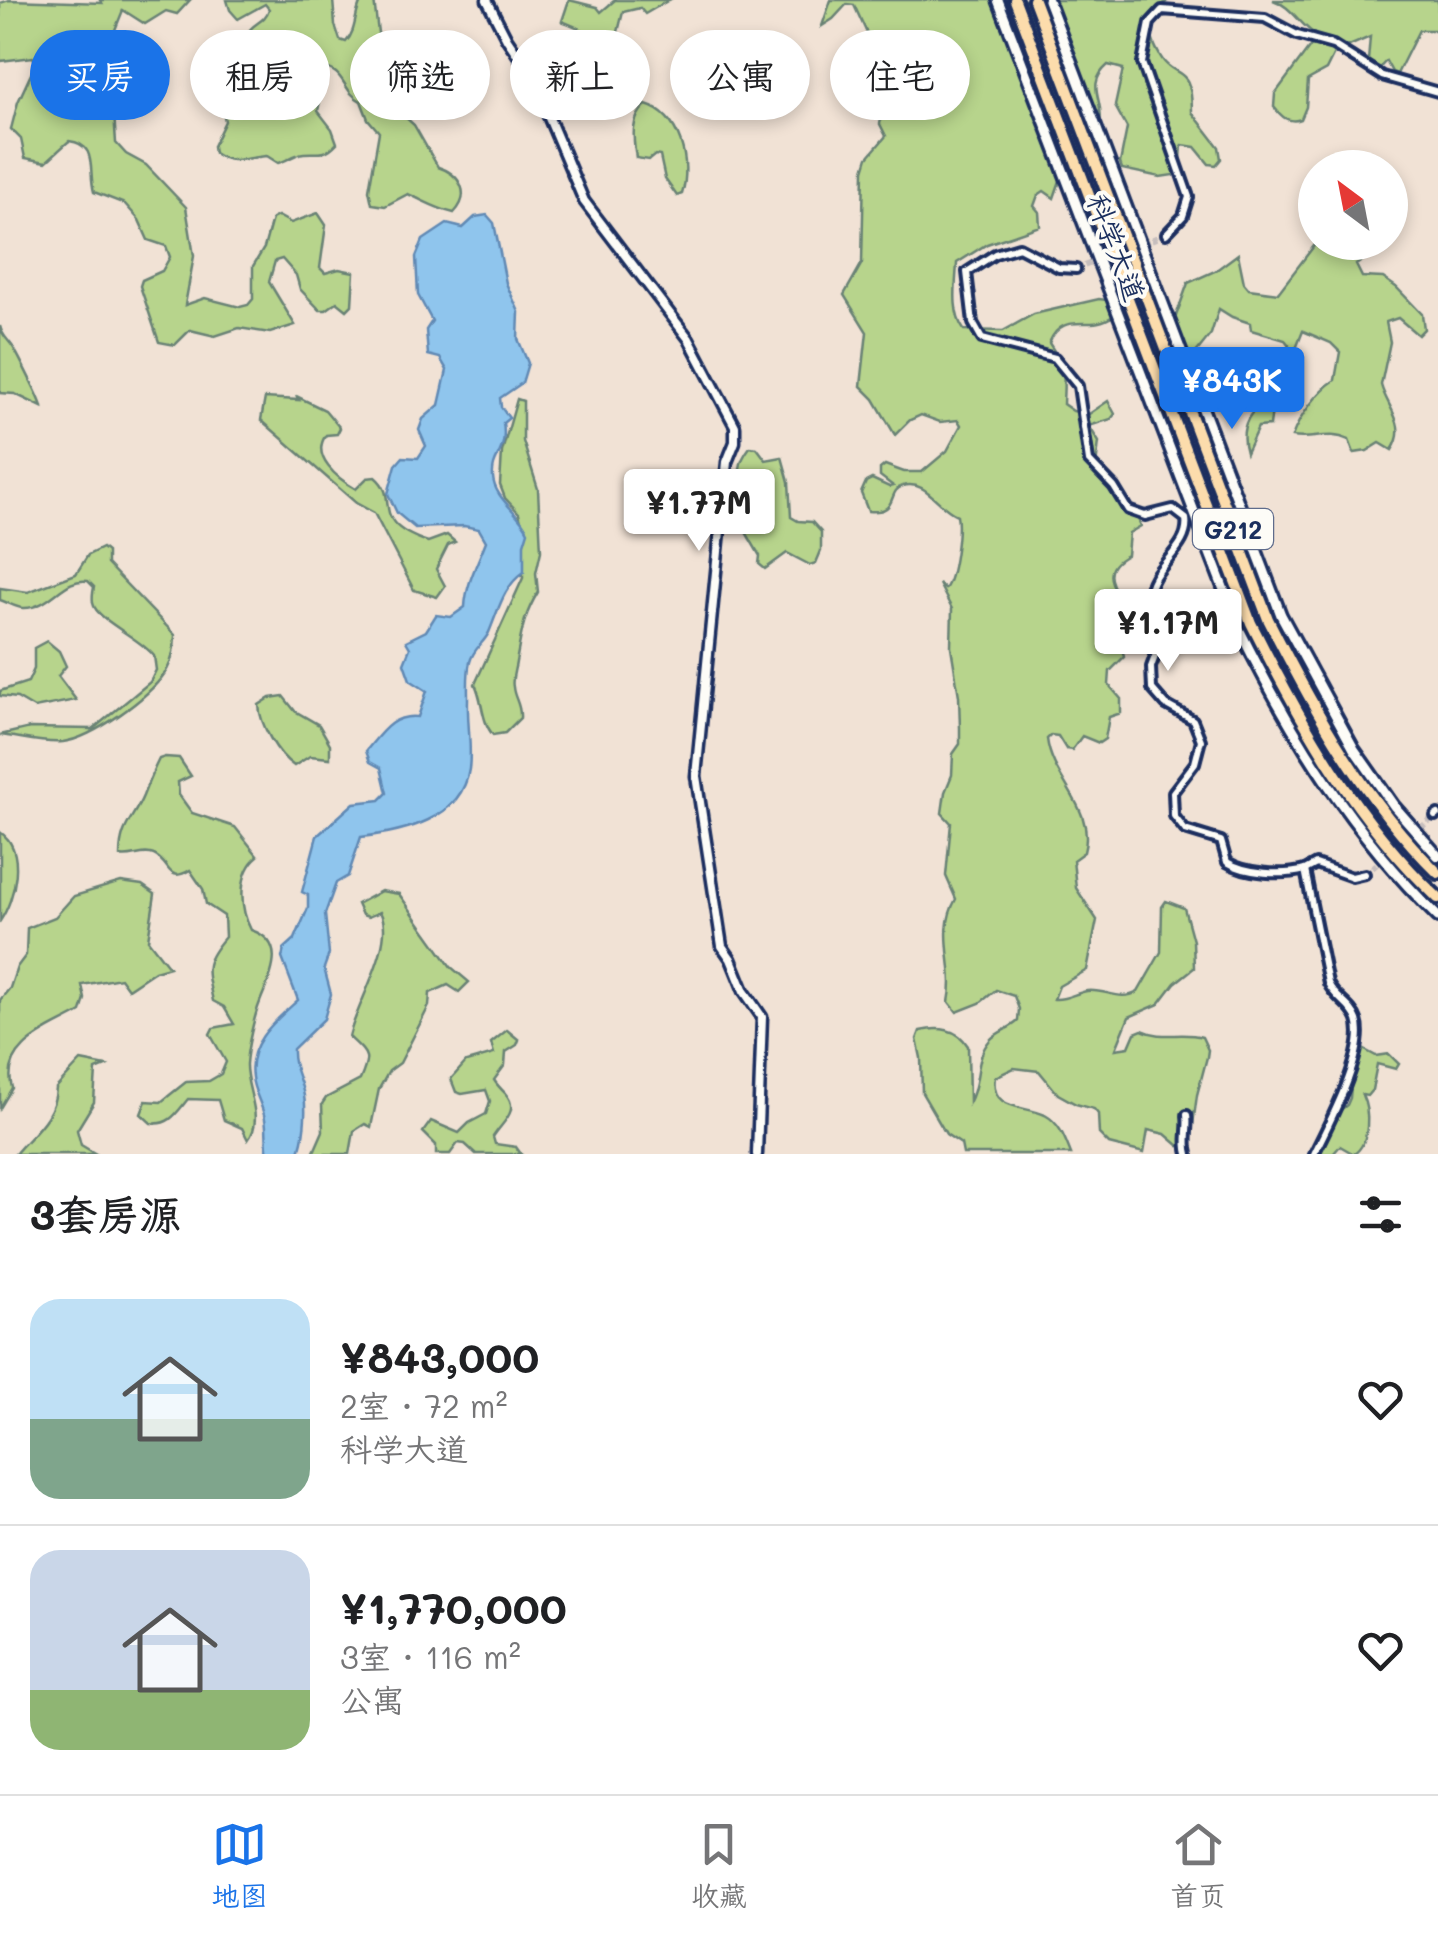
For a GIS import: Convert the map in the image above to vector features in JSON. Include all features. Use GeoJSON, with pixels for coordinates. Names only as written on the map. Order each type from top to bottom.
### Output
{"type":"FeatureCollection","features":[{"type":"Feature","properties":{"kind":"highway","name":"科学大道"},"geometry":{"type":"LineString","coordinates":[[1015,0],[1251,623],[1291,704],[1328,765],[1414,876],[1438,898]]}},
{"type":"Feature","properties":{"kind":"highway","name":"科学大道"},"geometry":{"type":"LineString","coordinates":[[1034,0],[1268,619],[1342,755],[1384,813],[1438,873]]}},
{"type":"Feature","properties":{"kind":"main road","name":"科学大道"},"geometry":{"type":"LineString","coordinates":[[998,0],[1239,629],[1280,711],[1319,774],[1360,832],[1438,917]]}},
{"type":"Feature","properties":{"kind":"main road","name":"科学大道"},"geometry":{"type":"LineString","coordinates":[[1048,0],[1281,615],[1354,749],[1394,806],[1438,856]]}},
{"type":"Feature","properties":{"kind":"street"},"geometry":{"type":"LineString","coordinates":[[487,0],[507,40],[530,73],[584,201],[689,339],[734,426],[735,442],[723,501],[696,789],[722,946],[762,1017],[757,1154]]}},
{"type":"Feature","properties":{"kind":"street"},"geometry":{"type":"LineString","coordinates":[[1166,234],[1184,216],[1189,197],[1142,63],[1150,23],[1162,10],[1265,18],[1297,35],[1333,45],[1382,76],[1438,92]]}},
{"type":"Feature","properties":{"kind":"street"},"geometry":{"type":"LineString","coordinates":[[1076,269],[1059,268],[1019,247],[984,260],[966,278],[976,332],[988,341],[1055,358],[1078,386],[1089,461],[1128,510],[1145,516],[1174,509],[1186,519],[1184,538],[1160,570],[1148,596],[1150,612],[1162,635],[1151,667],[1152,689],[1166,705],[1193,720],[1201,740],[1195,763],[1174,792],[1178,825],[1221,841],[1227,862],[1234,866],[1288,874],[1316,864],[1352,877],[1366,874]]}},
{"type":"Feature","properties":{"kind":"street"},"geometry":{"type":"LineString","coordinates":[[1305,870],[1328,984],[1333,995],[1356,1015],[1359,1028],[1347,1086],[1314,1154]]}},
{"type":"Feature","properties":{"kind":"street"},"geometry":{"type":"LineString","coordinates":[[1188,1115],[1188,1154]]}},
{"type":"Feature","properties":{"kind":"green space"},"geometry":{"type":"Polygon","coordinates":[[[190,0],[177,14],[166,11],[145,24],[123,10],[115,30],[30,30],[30,57],[0,61],[0,3],[190,0]]]}},
{"type":"Feature","properties":{"kind":"green space"},"geometry":{"type":"Polygon","coordinates":[[[227,0],[333,0],[340,40],[346,42],[350,35],[350,92],[330,70],[330,30],[250,30],[265,17],[269,9],[265,4],[238,19],[227,0]]]}},
{"type":"Feature","properties":{"kind":"green space"},"geometry":{"type":"Polygon","coordinates":[[[362,0],[374,0],[378,30],[353,30],[362,0]]]}},
{"type":"Feature","properties":{"kind":"green space"},"geometry":{"type":"Polygon","coordinates":[[[569,0],[597,7],[601,12],[615,0],[669,0],[645,14],[640,8],[623,12],[618,30],[582,30],[562,21],[569,0]]]}},
{"type":"Feature","properties":{"kind":"green space"},"geometry":{"type":"Polygon","coordinates":[[[831,0],[1168,0],[1145,21],[1164,61],[1189,85],[1192,112],[1219,147],[1221,159],[1216,165],[1209,164],[1195,147],[1182,145],[1180,174],[1160,177],[1122,169],[1127,128],[1115,106],[1123,69],[1108,65],[1096,87],[1100,123],[1087,123],[1081,134],[1083,170],[1063,172],[1054,198],[1044,191],[1038,195],[1034,206],[1039,212],[1040,226],[987,244],[957,263],[956,306],[964,330],[1003,331],[1034,314],[1099,299],[1121,302],[1130,315],[1156,325],[1176,316],[1188,283],[1215,271],[1238,254],[1249,289],[1278,293],[1303,260],[1363,260],[1356,265],[1362,277],[1383,278],[1422,314],[1424,329],[1418,335],[1398,318],[1386,322],[1390,342],[1381,385],[1398,425],[1397,441],[1392,450],[1380,443],[1354,453],[1349,440],[1341,437],[1292,437],[1310,405],[1335,380],[1340,352],[1331,343],[1303,331],[1272,409],[1270,426],[1258,427],[1246,453],[1245,425],[1273,391],[1274,378],[1289,345],[1285,340],[1251,330],[1250,323],[1219,309],[1211,334],[1195,354],[1189,392],[1151,354],[1133,348],[1118,318],[1113,316],[1095,323],[1069,324],[1055,333],[1049,343],[1063,372],[1063,404],[1089,414],[1108,401],[1115,414],[1089,426],[1099,442],[1096,466],[1123,493],[1141,526],[1129,533],[1127,555],[1111,570],[1113,587],[1128,622],[1132,622],[1134,641],[1122,647],[1124,657],[1110,671],[1109,685],[1121,699],[1121,713],[1109,717],[1105,739],[1099,743],[1082,736],[1072,750],[1066,749],[1058,736],[1047,739],[1084,822],[1084,852],[1073,860],[1076,888],[1097,920],[1087,970],[1059,986],[1054,999],[1087,991],[1125,996],[1138,992],[1161,952],[1162,907],[1166,901],[1184,908],[1193,941],[1194,968],[1175,983],[1159,1004],[1129,1017],[1116,1049],[1129,1047],[1135,1033],[1142,1030],[1202,1037],[1208,1050],[1192,1132],[1185,1144],[1179,1146],[1165,1134],[1148,1130],[1144,1153],[1109,1144],[1099,1134],[1094,1109],[1058,1094],[1039,1071],[1014,1068],[995,1077],[998,1096],[1010,1105],[1050,1118],[1071,1154],[963,1154],[961,1144],[946,1134],[922,1093],[917,1039],[920,1031],[947,1030],[968,1046],[969,1103],[985,1047],[1018,1021],[1019,1009],[1014,996],[996,990],[980,1003],[957,1012],[949,1002],[947,938],[956,899],[946,876],[951,823],[942,813],[953,754],[960,744],[960,728],[951,647],[952,609],[939,584],[945,589],[951,575],[957,515],[925,490],[911,485],[898,489],[889,506],[878,511],[868,511],[861,493],[872,479],[893,486],[880,476],[885,465],[904,472],[922,472],[947,451],[961,425],[958,420],[940,422],[921,415],[895,435],[874,399],[861,386],[867,332],[844,295],[862,263],[864,170],[868,157],[886,136],[881,120],[970,120],[970,30],[865,30],[854,5],[847,4],[822,26],[831,0]]]}},
{"type":"Feature","properties":{"kind":"green space"},"geometry":{"type":"Polygon","coordinates":[[[1273,0],[1438,0],[1438,30],[1419,30],[1397,74],[1386,61],[1373,75],[1367,73],[1370,37],[1335,52],[1326,70],[1308,80],[1301,119],[1289,120],[1274,107],[1275,94],[1318,36],[1273,0]]]}},
{"type":"Feature","properties":{"kind":"green space"},"geometry":{"type":"Polygon","coordinates":[[[30,76],[30,120],[115,120],[116,143],[146,165],[186,207],[194,256],[185,305],[205,298],[240,307],[248,305],[253,299],[253,266],[264,248],[272,219],[278,216],[291,223],[318,213],[326,225],[320,268],[325,273],[339,269],[354,272],[352,305],[347,310],[337,302],[320,310],[300,289],[296,275],[282,259],[275,261],[269,282],[295,325],[270,333],[239,328],[215,336],[190,330],[175,345],[159,342],[140,286],[142,280],[162,271],[170,257],[166,246],[148,240],[139,220],[125,204],[94,192],[90,159],[78,143],[69,141],[46,162],[25,158],[21,139],[11,129],[30,76]]]}},
{"type":"Feature","properties":{"kind":"green space"},"geometry":{"type":"Polygon","coordinates":[[[650,107],[675,129],[684,155],[682,194],[677,196],[665,179],[660,156],[649,160],[636,158],[635,123],[650,120],[650,107]]]}},
{"type":"Feature","properties":{"kind":"green space"},"geometry":{"type":"Polygon","coordinates":[[[325,120],[337,143],[329,150],[300,154],[278,163],[267,156],[234,160],[214,153],[213,146],[225,121],[325,120]]]}},
{"type":"Feature","properties":{"kind":"green space"},"geometry":{"type":"Polygon","coordinates":[[[369,120],[408,120],[414,125],[438,167],[452,174],[461,186],[462,199],[454,213],[408,194],[385,206],[372,204],[369,190],[379,132],[369,120]]]}},
{"type":"Feature","properties":{"kind":"green space"},"geometry":{"type":"Polygon","coordinates":[[[0,326],[42,407],[15,394],[0,393],[0,326]]]}},
{"type":"Feature","properties":{"kind":"green space"},"geometry":{"type":"Polygon","coordinates":[[[296,396],[325,410],[340,428],[337,434],[326,435],[322,443],[324,459],[334,473],[356,489],[367,478],[375,477],[386,494],[388,510],[397,526],[428,542],[447,535],[455,542],[448,545],[436,569],[445,586],[437,597],[414,590],[374,513],[356,503],[261,420],[265,398],[299,400],[296,396]]]}},
{"type":"Feature","properties":{"kind":"green space"},"geometry":{"type":"Polygon","coordinates":[[[517,399],[523,401],[523,441],[538,489],[541,551],[536,573],[538,592],[523,626],[513,678],[520,718],[505,733],[493,735],[475,684],[523,578],[523,528],[519,513],[505,498],[500,485],[502,452],[517,399]]]}},
{"type":"Feature","properties":{"kind":"green space"},"geometry":{"type":"Polygon","coordinates":[[[750,447],[757,448],[766,460],[782,457],[789,482],[791,517],[812,522],[821,532],[821,551],[816,563],[810,565],[787,553],[765,569],[759,564],[760,556],[743,527],[750,500],[740,469],[750,447]]]}},
{"type":"Feature","properties":{"kind":"green space"},"geometry":{"type":"Polygon","coordinates":[[[102,548],[107,552],[107,564],[175,635],[167,669],[133,705],[104,725],[75,739],[48,742],[0,735],[30,728],[93,729],[150,682],[156,670],[154,656],[96,609],[94,587],[88,581],[71,584],[33,607],[20,608],[0,600],[0,588],[28,592],[76,574],[88,555],[102,548]]]}},
{"type":"Feature","properties":{"kind":"green space"},"geometry":{"type":"Polygon","coordinates":[[[47,641],[59,651],[66,666],[58,676],[76,700],[34,708],[17,698],[0,696],[0,691],[28,682],[34,669],[34,648],[47,641]]]}},
{"type":"Feature","properties":{"kind":"green space"},"geometry":{"type":"Polygon","coordinates":[[[283,696],[295,711],[319,725],[330,744],[330,758],[310,756],[294,766],[276,747],[262,721],[259,705],[283,696]]]}},
{"type":"Feature","properties":{"kind":"green space"},"geometry":{"type":"Polygon","coordinates":[[[179,758],[191,776],[178,782],[179,795],[192,813],[235,827],[258,856],[244,880],[244,911],[251,930],[270,943],[274,962],[255,1016],[247,1057],[246,1074],[255,1113],[248,1140],[242,1128],[224,1120],[218,1100],[188,1099],[163,1122],[151,1123],[141,1114],[146,1101],[161,1102],[186,1082],[209,1081],[221,1074],[226,1062],[210,1034],[213,1028],[234,1024],[224,1007],[213,1001],[208,973],[209,960],[225,937],[224,916],[206,904],[203,889],[190,870],[173,874],[150,854],[120,856],[125,830],[159,759],[179,758]]]}},
{"type":"Feature","properties":{"kind":"green space"},"geometry":{"type":"Polygon","coordinates":[[[0,832],[14,850],[16,875],[0,921],[0,832]]]}},
{"type":"Feature","properties":{"kind":"green space"},"geometry":{"type":"Polygon","coordinates":[[[121,882],[142,885],[155,894],[148,940],[169,967],[155,971],[128,989],[120,978],[82,985],[85,999],[81,1012],[32,1040],[14,1060],[10,1073],[12,1088],[0,1108],[0,1000],[26,955],[27,928],[55,917],[74,896],[121,882]]]}},
{"type":"Feature","properties":{"kind":"green space"},"geometry":{"type":"Polygon","coordinates":[[[381,891],[399,894],[451,967],[469,982],[459,992],[448,985],[430,993],[429,1006],[400,1063],[389,1071],[379,1089],[371,1127],[365,1124],[354,1131],[350,1154],[313,1154],[323,1131],[322,1104],[360,1080],[366,1065],[364,1052],[349,1037],[380,955],[384,924],[380,912],[362,915],[357,904],[381,891]]]}},
{"type":"Feature","properties":{"kind":"green space"},"geometry":{"type":"Polygon","coordinates":[[[507,1030],[519,1040],[506,1052],[505,1065],[494,1080],[509,1099],[511,1111],[493,1137],[495,1144],[516,1147],[521,1154],[476,1154],[458,1143],[450,1154],[436,1154],[436,1145],[423,1132],[431,1121],[459,1133],[486,1114],[490,1101],[486,1090],[456,1092],[451,1079],[466,1062],[494,1054],[491,1043],[507,1030]]]}},
{"type":"Feature","properties":{"kind":"green space"},"geometry":{"type":"Polygon","coordinates":[[[1363,1049],[1376,1056],[1389,1054],[1399,1064],[1396,1069],[1377,1064],[1372,1090],[1367,1096],[1362,1095],[1367,1118],[1363,1143],[1354,1154],[1340,1146],[1333,1154],[1313,1154],[1335,1114],[1347,1105],[1353,1064],[1363,1049]]]}},
{"type":"Feature","properties":{"kind":"green space"},"geometry":{"type":"Polygon","coordinates":[[[81,1061],[106,1066],[96,1070],[94,1102],[77,1130],[81,1145],[96,1154],[15,1154],[52,1108],[56,1088],[81,1061]]]}},
{"type":"Feature","properties":{"kind":"water"},"geometry":{"type":"Polygon","coordinates":[[[487,215],[494,223],[506,283],[519,312],[518,339],[528,363],[522,383],[500,398],[509,418],[503,423],[503,441],[493,470],[498,492],[528,531],[524,572],[507,591],[488,634],[470,662],[470,761],[464,786],[443,812],[428,820],[361,837],[348,876],[336,883],[325,914],[329,954],[324,968],[331,994],[324,1019],[293,1049],[305,1103],[302,1141],[298,1154],[268,1154],[265,1120],[252,1065],[264,1034],[298,1000],[282,958],[308,908],[308,895],[302,892],[317,836],[354,803],[380,800],[387,793],[381,768],[370,762],[366,751],[394,722],[418,717],[427,691],[410,680],[404,663],[410,648],[406,641],[426,631],[436,615],[451,617],[465,607],[486,541],[479,529],[464,526],[415,528],[397,513],[388,494],[396,465],[403,457],[418,458],[426,446],[419,430],[423,419],[439,405],[447,370],[440,358],[428,355],[426,330],[432,321],[418,295],[416,257],[423,240],[447,224],[463,228],[475,217],[487,215]]]}},
{"type":"Feature","properties":{"kind":"tunnel"},"geometry":{"type":"LineString","coordinates":[[1076,269],[1166,234]]}},
{"type":"Feature","properties":{"kind":"tunnel"},"geometry":{"type":"LineString","coordinates":[[1365,874],[1435,816]]}}]}
